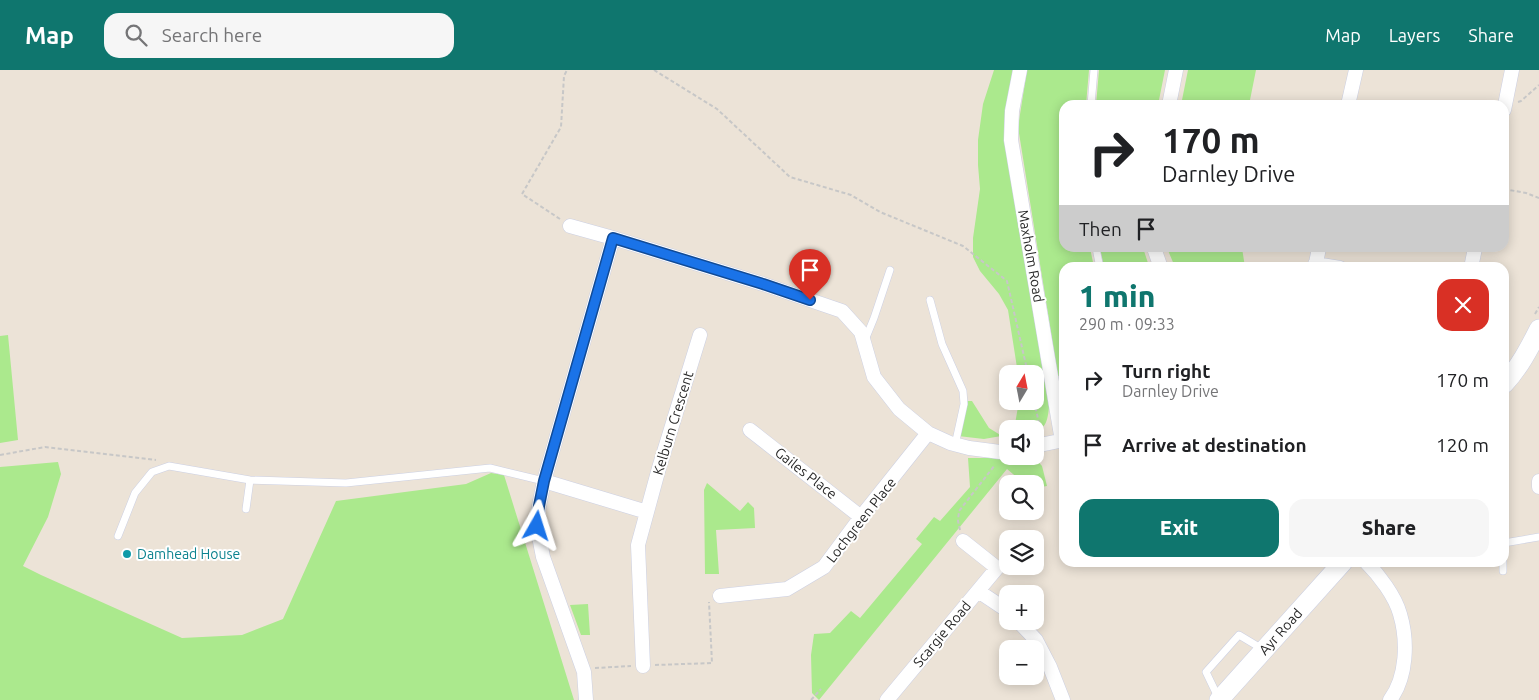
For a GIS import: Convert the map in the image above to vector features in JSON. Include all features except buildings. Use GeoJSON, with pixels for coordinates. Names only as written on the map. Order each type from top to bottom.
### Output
{"type":"FeatureCollection","features":[{"type":"Feature","properties":{"kind":"main road"},"geometry":{"type":"LineString","coordinates":[[1509,378],[1534,345],[1539,329]]}},
{"type":"Feature","properties":{"kind":"main road","name":"Ayr Road"},"geometry":{"type":"LineString","coordinates":[[1219,700],[1339,567]]}},
{"type":"Feature","properties":{"kind":"street","name":"Maxholm Road"},"geometry":{"type":"LineString","coordinates":[[1020,70],[1012,111],[1011,140],[1059,418]]}},
{"type":"Feature","properties":{"kind":"street"},"geometry":{"type":"LineString","coordinates":[[1170,100],[1176,70]]}},
{"type":"Feature","properties":{"kind":"street"},"geometry":{"type":"LineString","coordinates":[[1349,100],[1356,70]]}},
{"type":"Feature","properties":{"kind":"street"},"geometry":{"type":"LineString","coordinates":[[1506,100],[1512,70]]}},
{"type":"Feature","properties":{"kind":"street"},"geometry":{"type":"LineString","coordinates":[[570,226],[763,284],[842,311],[861,332],[874,377],[899,409],[928,433],[955,445],[999,450]]}},
{"type":"Feature","properties":{"kind":"street"},"geometry":{"type":"LineString","coordinates":[[586,700],[582,668],[543,557],[537,526],[544,481],[613,238]]}},
{"type":"Feature","properties":{"kind":"street","name":"Kelburn Crescent"},"geometry":{"type":"LineString","coordinates":[[643,666],[638,545],[659,468],[700,334]]}},
{"type":"Feature","properties":{"kind":"street","name":"Gailes Place"},"geometry":{"type":"LineString","coordinates":[[750,430],[861,517]]}},
{"type":"Feature","properties":{"kind":"street","name":"Lochgreen Place"},"geometry":{"type":"LineString","coordinates":[[720,596],[787,589],[824,567],[928,433]]}},
{"type":"Feature","properties":{"kind":"street"},"geometry":{"type":"LineString","coordinates":[[1044,444],[1059,442]]}},
{"type":"Feature","properties":{"kind":"street"},"geometry":{"type":"LineString","coordinates":[[544,481],[647,512]]}},
{"type":"Feature","properties":{"kind":"street"},"geometry":{"type":"LineString","coordinates":[[1539,481],[1539,487]]}},
{"type":"Feature","properties":{"kind":"street","name":"Scargie Road"},"geometry":{"type":"LineString","coordinates":[[887,700],[997,568],[963,541]]}},
{"type":"Feature","properties":{"kind":"street"},"geometry":{"type":"LineString","coordinates":[[1370,567],[1387,587],[1400,613],[1405,646],[1403,672],[1390,700]]}},
{"type":"Feature","properties":{"kind":"street"},"geometry":{"type":"LineString","coordinates":[[978,592],[999,605]]}},
{"type":"Feature","properties":{"kind":"street"},"geometry":{"type":"LineString","coordinates":[[1027,630],[1036,640],[1050,667],[1063,700]]}},
{"type":"Feature","properties":{"kind":"lane"},"geometry":{"type":"LineString","coordinates":[[1092,100],[1094,70]]}},
{"type":"Feature","properties":{"kind":"lane"},"geometry":{"type":"LineString","coordinates":[[864,342],[890,270]]}},
{"type":"Feature","properties":{"kind":"lane"},"geometry":{"type":"LineString","coordinates":[[930,300],[942,344],[963,391],[964,404],[955,445]]}},
{"type":"Feature","properties":{"kind":"lane"},"geometry":{"type":"LineString","coordinates":[[118,536],[135,493],[152,472],[169,466],[250,480],[346,483],[490,468],[544,481]]}},
{"type":"Feature","properties":{"kind":"lane"},"geometry":{"type":"LineString","coordinates":[[246,510],[250,480]]}},
{"type":"Feature","properties":{"kind":"lane"},"geometry":{"type":"LineString","coordinates":[[1509,542],[1539,536]]}},
{"type":"Feature","properties":{"kind":"lane"},"geometry":{"type":"LineString","coordinates":[[1219,700],[1206,672],[1239,635],[1264,650]]}},
{"type":"Feature","properties":{"kind":"path"},"geometry":{"type":"LineString","coordinates":[[567,70],[564,76],[561,127],[522,194],[570,226]]}},
{"type":"Feature","properties":{"kind":"path"},"geometry":{"type":"LineString","coordinates":[[654,70],[717,110],[790,177],[851,195],[880,212],[963,246],[1007,280],[1026,365]]}},
{"type":"Feature","properties":{"kind":"path"},"geometry":{"type":"LineString","coordinates":[[1509,106],[1521,101],[1539,85]]}},
{"type":"Feature","properties":{"kind":"path"},"geometry":{"type":"LineString","coordinates":[[1509,190],[1539,198]]}},
{"type":"Feature","properties":{"kind":"path"},"geometry":{"type":"LineString","coordinates":[[0,455],[45,447],[169,462],[169,466]]}},
{"type":"Feature","properties":{"kind":"path"},"geometry":{"type":"LineString","coordinates":[[963,541],[958,521],[959,511],[999,461]]}},
{"type":"Feature","properties":{"kind":"path"},"geometry":{"type":"LineString","coordinates":[[582,668],[712,663],[709,598],[720,596]]}},
{"type":"Feature","properties":{"kind":"path"},"geometry":{"type":"LineString","coordinates":[[811,700],[821,689]]}},
{"type":"Feature","properties":{"kind":"green space"},"geometry":{"type":"Polygon","coordinates":[[[994,70],[1013,70],[1005,115],[1005,142],[1042,365],[1017,365],[1008,310],[999,294],[980,271],[973,257],[973,238],[980,189],[978,140],[983,104],[994,70]]]}},
{"type":"Feature","properties":{"kind":"green space"},"geometry":{"type":"Polygon","coordinates":[[[1027,70],[1089,70],[1086,100],[1059,100],[1059,252],[1091,252],[1093,262],[1059,262],[1058,376],[1018,127],[1027,70]]]}},
{"type":"Feature","properties":{"kind":"green space"},"geometry":{"type":"Polygon","coordinates":[[[1099,70],[1165,70],[1159,100],[1096,100],[1099,70]]]}},
{"type":"Feature","properties":{"kind":"green space"},"geometry":{"type":"Polygon","coordinates":[[[1188,70],[1256,70],[1250,100],[1182,100],[1188,70]]]}},
{"type":"Feature","properties":{"kind":"green space"},"geometry":{"type":"Polygon","coordinates":[[[1101,252],[1144,252],[1148,262],[1103,262],[1101,252]]]}},
{"type":"Feature","properties":{"kind":"green space"},"geometry":{"type":"Polygon","coordinates":[[[1169,252],[1243,252],[1244,262],[1173,262],[1169,252]]]}},
{"type":"Feature","properties":{"kind":"green space"},"geometry":{"type":"Polygon","coordinates":[[[8,335],[18,440],[0,443],[0,336],[8,335]]]}},
{"type":"Feature","properties":{"kind":"green space"},"geometry":{"type":"Polygon","coordinates":[[[1044,377],[1049,407],[1044,425],[1044,420],[1016,420],[1017,410],[1044,410],[1044,377]]]}},
{"type":"Feature","properties":{"kind":"green space"},"geometry":{"type":"Polygon","coordinates":[[[967,401],[972,401],[989,428],[999,434],[999,436],[984,439],[958,436],[967,401]]]}},
{"type":"Feature","properties":{"kind":"green space"},"geometry":{"type":"Polygon","coordinates":[[[968,458],[999,458],[999,465],[1041,465],[1042,466],[1047,486],[1044,486],[1044,475],[1014,475],[1007,469],[1002,475],[999,475],[999,479],[819,700],[812,693],[811,655],[814,634],[830,633],[851,611],[860,618],[922,544],[916,539],[934,517],[940,521],[970,487],[968,458]]]}},
{"type":"Feature","properties":{"kind":"green space"},"geometry":{"type":"Polygon","coordinates":[[[58,462],[61,474],[48,517],[23,566],[182,638],[242,635],[283,619],[336,501],[466,484],[491,473],[504,475],[574,700],[0,700],[0,467],[58,462]]]}},
{"type":"Feature","properties":{"kind":"green space"},"geometry":{"type":"Polygon","coordinates":[[[707,483],[740,511],[748,502],[754,508],[755,528],[716,530],[719,574],[705,574],[704,490],[707,483]]]}},
{"type":"Feature","properties":{"kind":"green space"},"geometry":{"type":"Polygon","coordinates":[[[588,604],[590,635],[581,635],[570,605],[588,604]]]}},
{"type":"Feature","properties":{"kind":"place","name":"Damhead House"},"geometry":{"type":"Point","coordinates":[127,554]}},
{"type":"Feature","properties":{"kind":"route"},"geometry":{"type":"LineString","coordinates":[[537,526],[544,481],[613,238],[810,300]]}}]}
